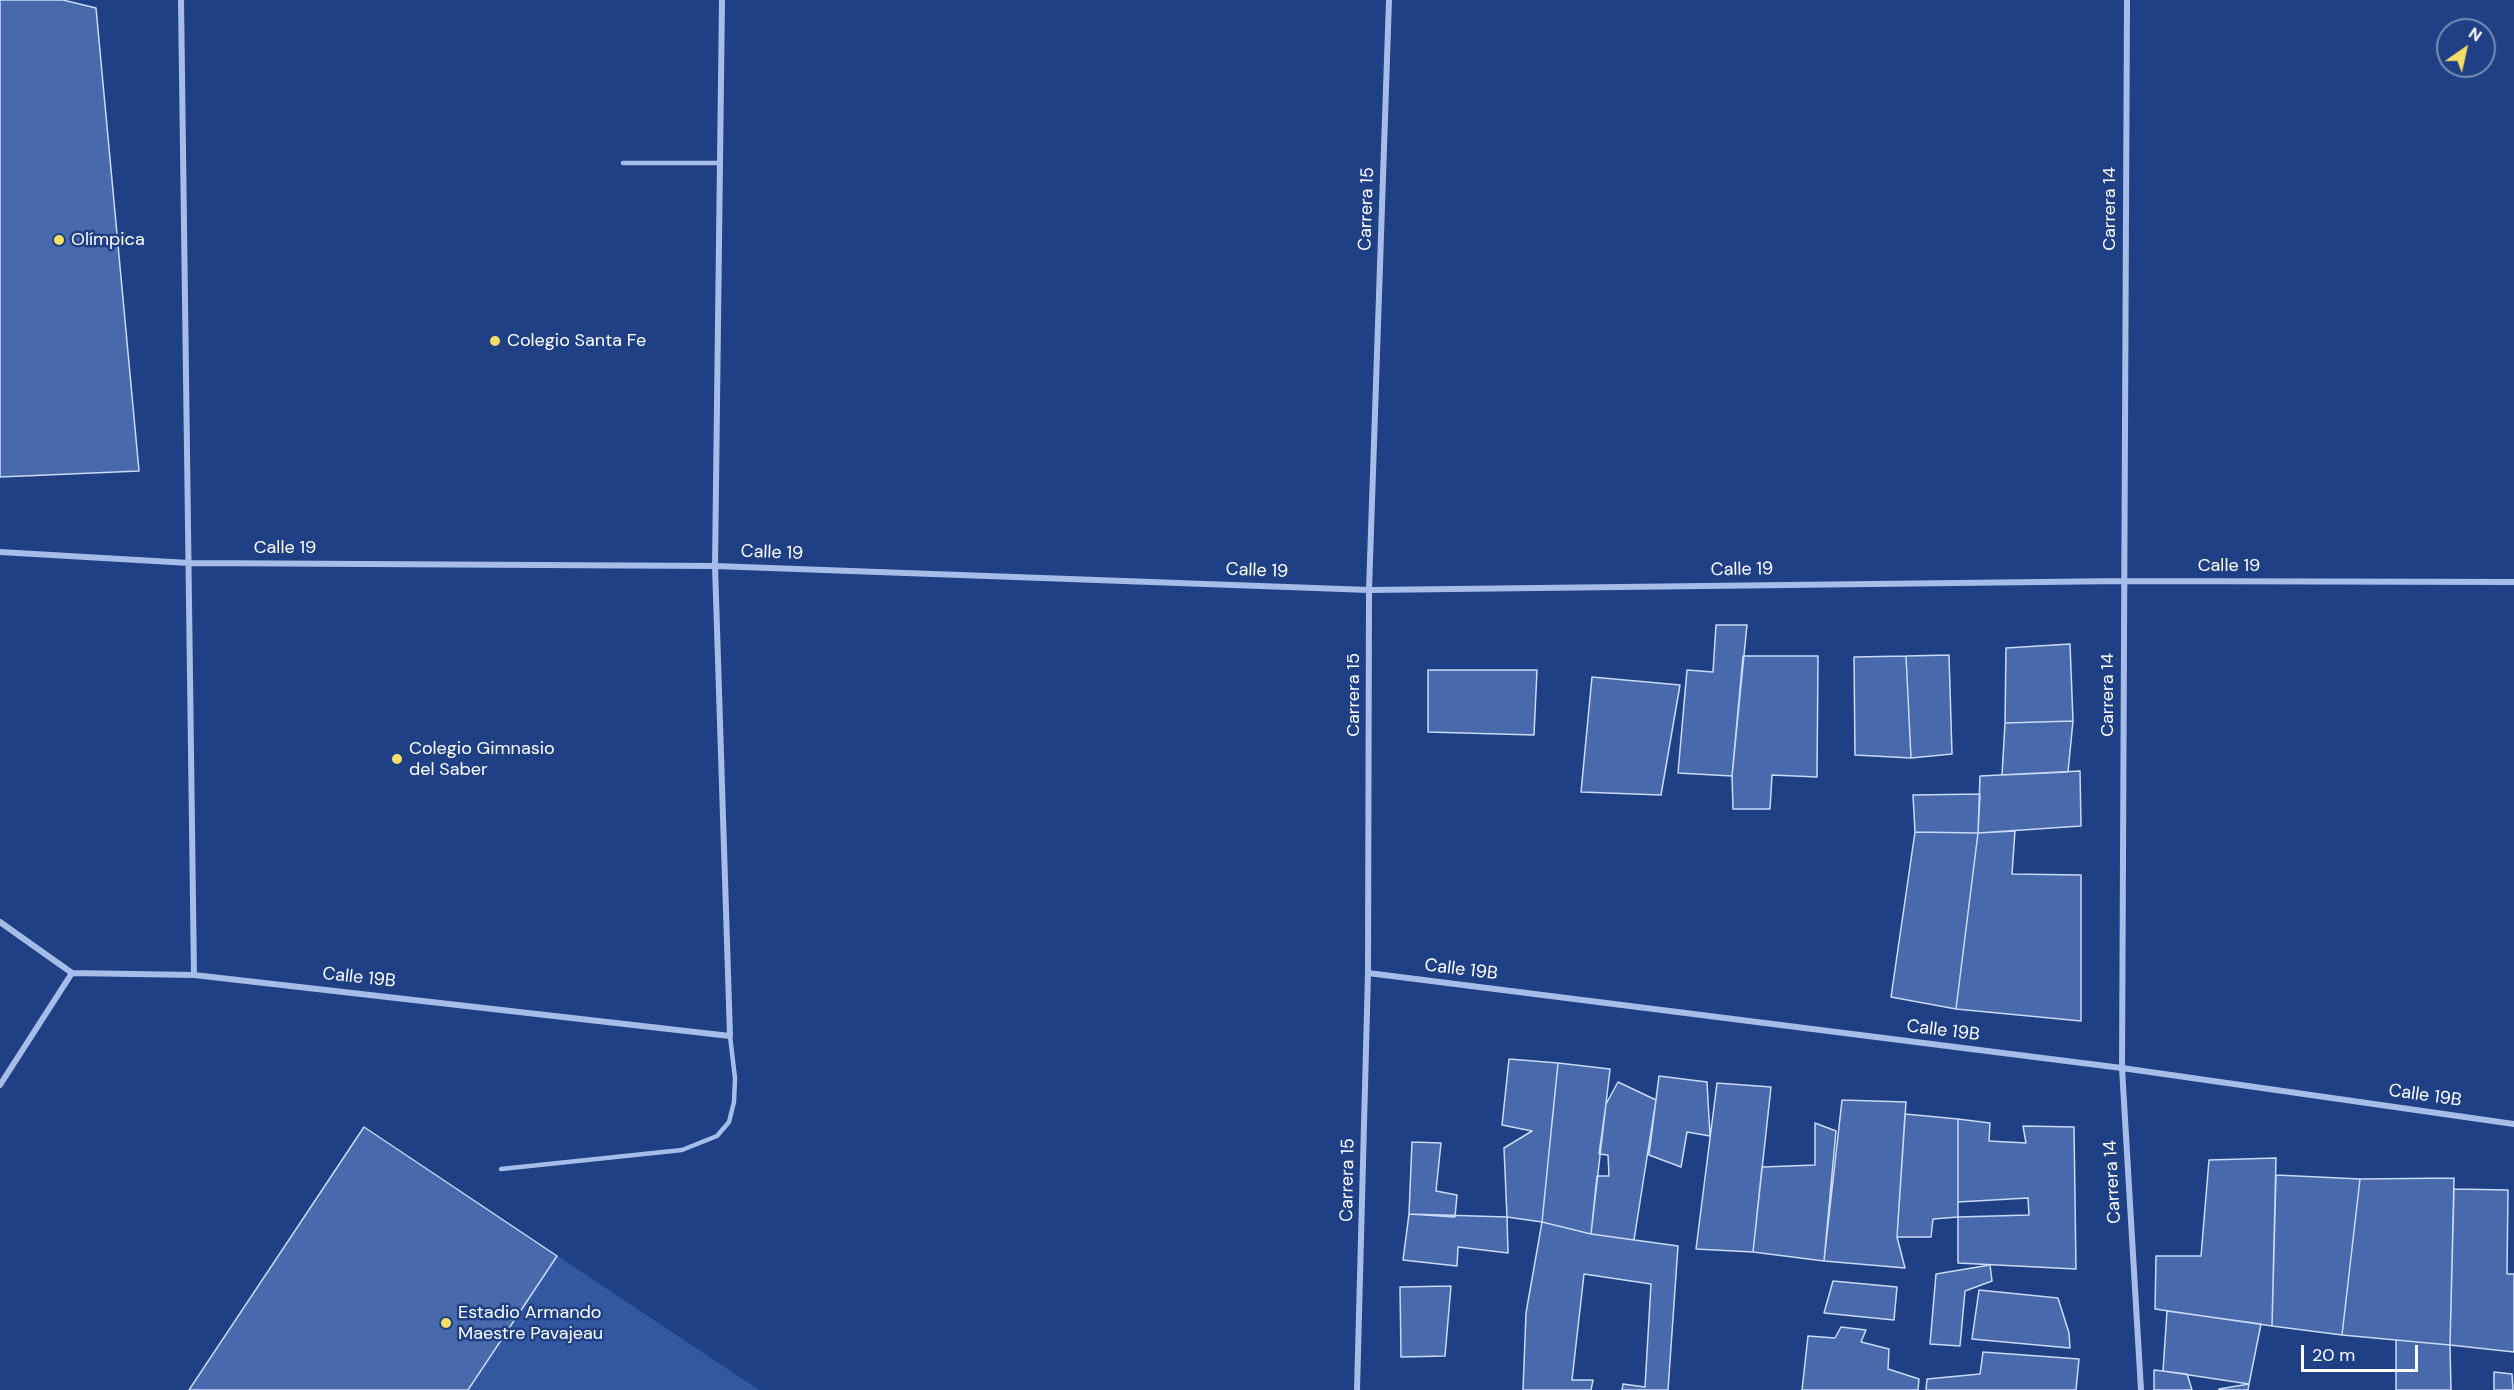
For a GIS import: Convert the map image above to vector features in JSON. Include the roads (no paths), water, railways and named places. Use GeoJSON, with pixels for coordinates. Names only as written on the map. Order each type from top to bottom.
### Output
{"type":"FeatureCollection","features":[{"type":"Feature","properties":{"kind":"street"},"geometry":{"type":"LineString","coordinates":[[181,0],[194,975]]}},
{"type":"Feature","properties":{"kind":"street"},"geometry":{"type":"LineString","coordinates":[[722,0],[715,566],[730,1036]]}},
{"type":"Feature","properties":{"kind":"street","name":"Carrera 15"},"geometry":{"type":"LineString","coordinates":[[1357,1390],[1368,974],[1369,590],[1389,0]]}},
{"type":"Feature","properties":{"kind":"street","name":"Carrera 14"},"geometry":{"type":"LineString","coordinates":[[2127,0],[2122,1068],[2141,1390]]}},
{"type":"Feature","properties":{"kind":"street","name":"Calle 19"},"geometry":{"type":"LineString","coordinates":[[0,552],[189,563],[715,566],[1369,590],[2123,581],[2514,582]]}},
{"type":"Feature","properties":{"kind":"street"},"geometry":{"type":"LineString","coordinates":[[0,922],[72,973],[0,1085]]}},
{"type":"Feature","properties":{"kind":"street","name":"Calle 19B"},"geometry":{"type":"LineString","coordinates":[[72,973],[194,975],[730,1036]]}},
{"type":"Feature","properties":{"kind":"street","name":"Calle 19B"},"geometry":{"type":"LineString","coordinates":[[1368,974],[2122,1068],[2514,1124]]}},
{"type":"Feature","properties":{"kind":"lane"},"geometry":{"type":"LineString","coordinates":[[623,164],[720,163]]}},
{"type":"Feature","properties":{"kind":"lane"},"geometry":{"type":"LineString","coordinates":[[501,1168],[682,1150],[717,1136],[729,1122],[734,1102],[735,1078],[730,1036]]}},
{"type":"Feature","properties":{"kind":"place","name":"Olímpica"},"geometry":{"type":"Point","coordinates":[59,240]}},
{"type":"Feature","properties":{"kind":"place","name":"Colegio Santa Fe"},"geometry":{"type":"Point","coordinates":[495,341]}},
{"type":"Feature","properties":{"kind":"place","name":"Colegio Gimnasio del Saber"},"geometry":{"type":"Point","coordinates":[397,759]}},
{"type":"Feature","properties":{"kind":"place","name":"Estadio Armando Maestre Pavajeau"},"geometry":{"type":"Point","coordinates":[446,1323]}}]}
